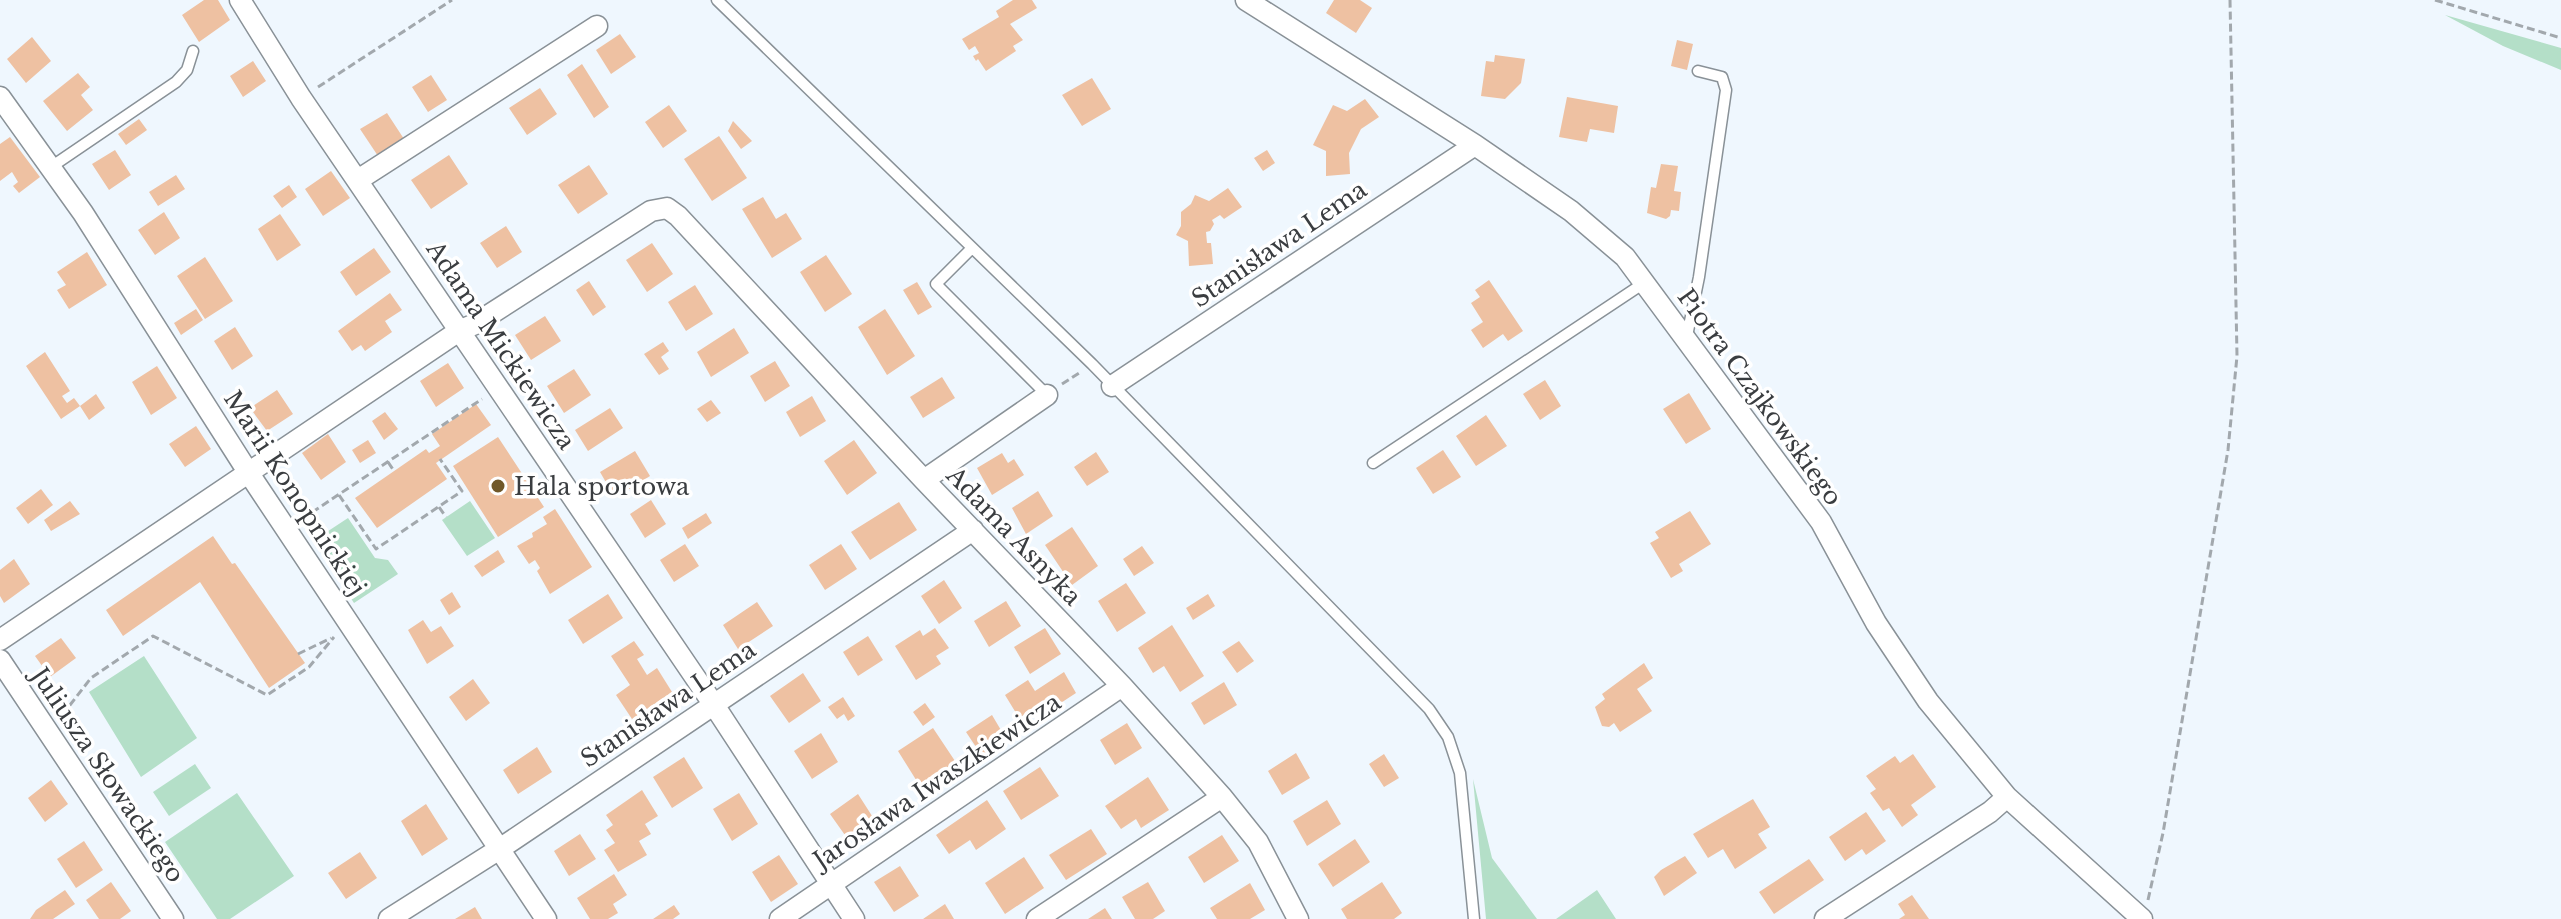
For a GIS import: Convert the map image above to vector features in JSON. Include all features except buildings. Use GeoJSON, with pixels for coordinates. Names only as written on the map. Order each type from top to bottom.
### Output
{"type":"FeatureCollection","features":[{"type":"Feature","properties":{"kind":"street","name":"Adama Mickiewicza"},"geometry":{"type":"LineString","coordinates":[[240,0],[301,98],[714,705],[854,919]]}},
{"type":"Feature","properties":{"kind":"street","name":"Piotra Czajkowskiego"},"geometry":{"type":"LineString","coordinates":[[1246,0],[1475,145],[1571,211],[1625,257],[1821,522],[1876,623],[1928,701],[2007,797],[2144,912]]}},
{"type":"Feature","properties":{"kind":"street"},"geometry":{"type":"LineString","coordinates":[[358,180],[597,26]]}},
{"type":"Feature","properties":{"kind":"street","name":"Marii Konopnickiej"},"geometry":{"type":"LineString","coordinates":[[0,97],[51,167],[287,530],[343,632],[501,848],[546,919]]}},
{"type":"Feature","properties":{"kind":"street","name":"Stanisława Lema"},"geometry":{"type":"LineString","coordinates":[[1112,386],[1475,145]]}},
{"type":"Feature","properties":{"kind":"street","name":"Adama Asnyka"},"geometry":{"type":"LineString","coordinates":[[459,331],[475,324],[651,211],[667,208],[689,227],[924,480],[1122,686],[1222,797],[1258,842],[1298,919]]}},
{"type":"Feature","properties":{"kind":"street"},"geometry":{"type":"LineString","coordinates":[[0,640],[459,331]]}},
{"type":"Feature","properties":{"kind":"street"},"geometry":{"type":"LineString","coordinates":[[924,480],[1047,395]]}},
{"type":"Feature","properties":{"kind":"street","name":"Stanisława Lema"},"geometry":{"type":"LineString","coordinates":[[389,919],[501,848],[973,530]]}},
{"type":"Feature","properties":{"kind":"street","name":"Juliusza Słowackiego"},"geometry":{"type":"LineString","coordinates":[[0,660],[173,919]]}},
{"type":"Feature","properties":{"kind":"street","name":"Jarosława Iwaszkiewicza"},"geometry":{"type":"LineString","coordinates":[[780,919],[1122,686]]}},
{"type":"Feature","properties":{"kind":"street"},"geometry":{"type":"LineString","coordinates":[[1037,919],[1222,797]]}},
{"type":"Feature","properties":{"kind":"street"},"geometry":{"type":"LineString","coordinates":[[1825,919],[1990,812],[2007,797]]}},
{"type":"Feature","properties":{"kind":"lane"},"geometry":{"type":"LineString","coordinates":[[717,0],[1092,364],[1429,709],[1448,737],[1460,773],[1474,919]]}},
{"type":"Feature","properties":{"kind":"lane"},"geometry":{"type":"LineString","coordinates":[[51,167],[176,82],[187,70],[193,51]]}},
{"type":"Feature","properties":{"kind":"lane"},"geometry":{"type":"LineString","coordinates":[[1686,338],[1699,277],[1726,90],[1722,77],[1698,71]]}},
{"type":"Feature","properties":{"kind":"lane"},"geometry":{"type":"LineString","coordinates":[[972,248],[936,284],[1047,395]]}},
{"type":"Feature","properties":{"kind":"lane"},"geometry":{"type":"LineString","coordinates":[[1373,463],[1644,283]]}},
{"type":"Feature","properties":{"kind":"path"},"geometry":{"type":"LineString","coordinates":[[301,98],[452,0]]}},
{"type":"Feature","properties":{"kind":"path"},"geometry":{"type":"LineString","coordinates":[[2144,912],[2163,833],[2228,450],[2237,356],[2230,0]]}},
{"type":"Feature","properties":{"kind":"path"},"geometry":{"type":"LineString","coordinates":[[2435,0],[2561,38]]}},
{"type":"Feature","properties":{"kind":"path"},"geometry":{"type":"LineString","coordinates":[[1047,395],[1092,364]]}},
{"type":"Feature","properties":{"kind":"path"},"geometry":{"type":"LineString","coordinates":[[287,530],[498,388]]}},
{"type":"Feature","properties":{"kind":"path"},"geometry":{"type":"LineString","coordinates":[[339,495],[376,549],[462,491],[440,459]]}},
{"type":"Feature","properties":{"kind":"path"},"geometry":{"type":"LineString","coordinates":[[388,462],[394,471]]}},
{"type":"Feature","properties":{"kind":"path"},"geometry":{"type":"LineString","coordinates":[[439,507],[446,517]]}},
{"type":"Feature","properties":{"kind":"path"},"geometry":{"type":"LineString","coordinates":[[298,654],[343,632]]}},
{"type":"Feature","properties":{"kind":"path"},"geometry":{"type":"LineString","coordinates":[[41,721],[70,705],[91,678],[153,636],[267,695],[309,667],[343,632]]}},
{"type":"Feature","properties":{"kind":"green space"},"geometry":{"type":"Polygon","coordinates":[[[2445,15],[2561,48],[2561,70],[2503,46],[2445,15]]]}},
{"type":"Feature","properties":{"kind":"green space"},"geometry":{"type":"Polygon","coordinates":[[[470,501],[495,538],[467,556],[442,520],[470,501]]]}},
{"type":"Feature","properties":{"kind":"green space"},"geometry":{"type":"Polygon","coordinates":[[[348,518],[375,558],[388,560],[398,574],[354,603],[313,541],[348,518]]]}},
{"type":"Feature","properties":{"kind":"green space"},"geometry":{"type":"Polygon","coordinates":[[[144,656],[197,738],[141,777],[89,692],[144,656]]]}},
{"type":"Feature","properties":{"kind":"green space"},"geometry":{"type":"Polygon","coordinates":[[[195,764],[211,788],[169,816],[153,792],[195,764]]]}},
{"type":"Feature","properties":{"kind":"green space"},"geometry":{"type":"Polygon","coordinates":[[[1473,779],[1492,858],[1537,919],[1486,919],[1473,779]]]}},
{"type":"Feature","properties":{"kind":"green space"},"geometry":{"type":"Polygon","coordinates":[[[237,793],[294,876],[230,919],[217,919],[165,842],[237,793]]]}},
{"type":"Feature","properties":{"kind":"green space"},"geometry":{"type":"Polygon","coordinates":[[[1597,890],[1616,919],[1556,919],[1597,890]]]}},
{"type":"Feature","properties":{"kind":"place","name":"Hala sportowa"},"geometry":{"type":"Point","coordinates":[498,486]}}]}
